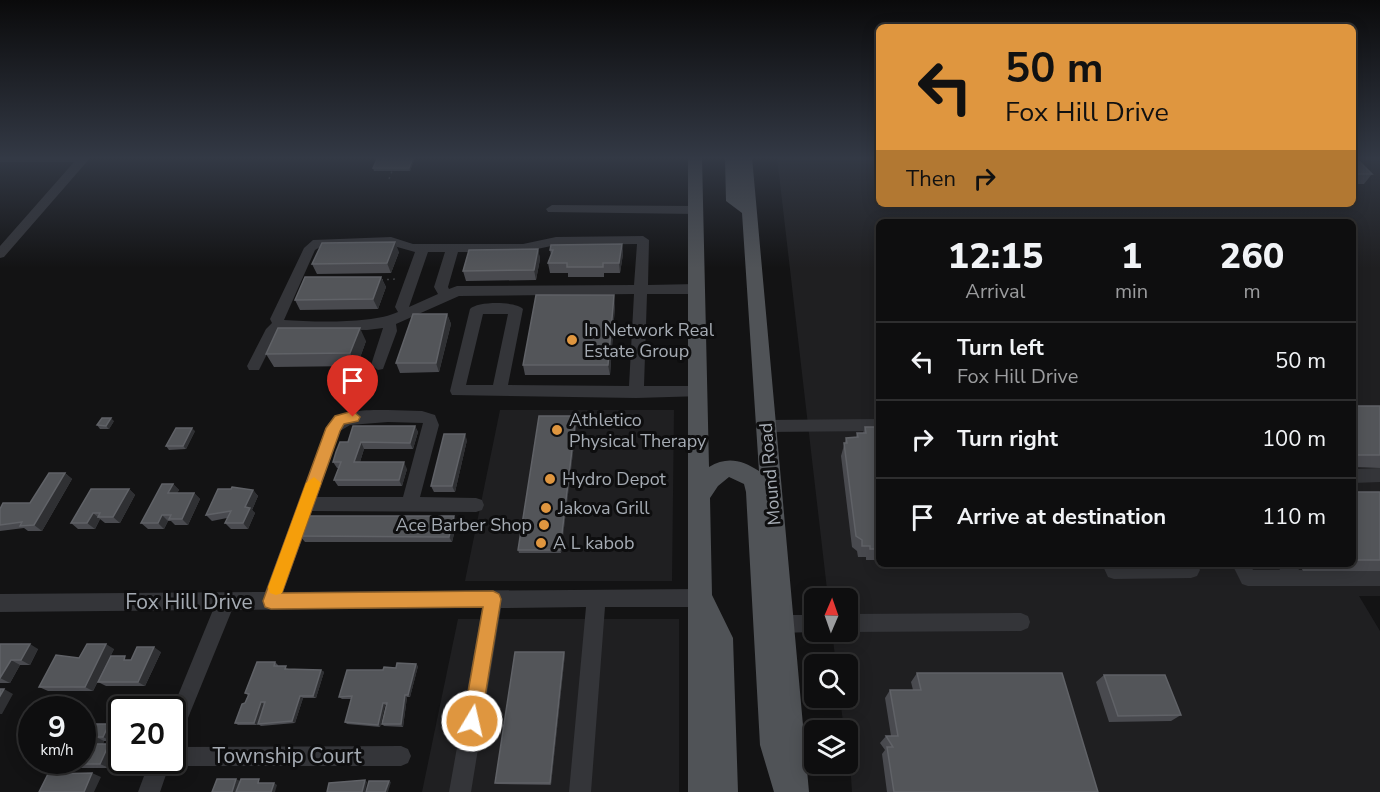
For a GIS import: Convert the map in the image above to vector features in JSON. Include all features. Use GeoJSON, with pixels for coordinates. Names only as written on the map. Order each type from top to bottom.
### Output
{"type":"FeatureCollection","features":[{"type":"Feature","properties":{"kind":"main road"},"geometry":{"type":"LineString","coordinates":[[696,194],[702,598],[702,792]]}},
{"type":"Feature","properties":{"kind":"main road"},"geometry":{"type":"LineString","coordinates":[[734,194],[734,201],[749,211]]}},
{"type":"Feature","properties":{"kind":"main road","name":"Mound Road"},"geometry":{"type":"LineString","coordinates":[[748,194],[766,426],[774,624],[795,792]]}},
{"type":"Feature","properties":{"kind":"main road"},"geometry":{"type":"LineString","coordinates":[[699,496],[711,477],[720,469],[734,468],[754,479],[758,492],[774,624],[772,744],[787,792]]}},
{"type":"Feature","properties":{"kind":"main road"},"geometry":{"type":"LineString","coordinates":[[702,598],[721,638],[724,792]]}},
{"type":"Feature","properties":{"kind":"street"},"geometry":{"type":"LineString","coordinates":[[1,250],[52,194]]}},
{"type":"Feature","properties":{"kind":"street"},"geometry":{"type":"LineString","coordinates":[[552,209],[696,210]]}},
{"type":"Feature","properties":{"kind":"street"},"geometry":{"type":"LineString","coordinates":[[280,324],[278,316],[309,248],[314,244],[391,241],[409,248],[523,248],[556,241],[643,240],[636,392]]}},
{"type":"Feature","properties":{"kind":"street"},"geometry":{"type":"LineString","coordinates":[[405,316],[402,307],[423,248]]}},
{"type":"Feature","properties":{"kind":"street"},"geometry":{"type":"LineString","coordinates":[[445,295],[441,287],[453,248]]}},
{"type":"Feature","properties":{"kind":"street"},"geometry":{"type":"LineString","coordinates":[[254,366],[271,333],[280,324],[367,325],[389,322],[457,291],[697,289]]}},
{"type":"Feature","properties":{"kind":"street"},"geometry":{"type":"LineString","coordinates":[[499,391],[516,309],[477,309],[457,391],[698,392]]}},
{"type":"Feature","properties":{"kind":"street"},"geometry":{"type":"LineString","coordinates":[[378,365],[390,332],[389,322]]}},
{"type":"Feature","properties":{"kind":"street"},"geometry":{"type":"LineString","coordinates":[[271,601],[333,428],[340,420],[353,417],[427,417],[430,419],[431,425],[410,504]]}},
{"type":"Feature","properties":{"kind":"street"},"geometry":{"type":"LineString","coordinates":[[766,426],[876,425]]}},
{"type":"Feature","properties":{"kind":"street"},"geometry":{"type":"LineString","coordinates":[[1356,476],[1380,475]]}},
{"type":"Feature","properties":{"kind":"street"},"geometry":{"type":"LineString","coordinates":[[306,504],[476,505]]}},
{"type":"Feature","properties":{"kind":"street"},"geometry":{"type":"LineString","coordinates":[[1112,567],[1114,571],[1191,570],[1190,567]]}},
{"type":"Feature","properties":{"kind":"street"},"geometry":{"type":"LineString","coordinates":[[1242,567],[1248,578],[1290,571],[1380,578]]}},
{"type":"Feature","properties":{"kind":"street","name":"Fox Hill Drive"},"geometry":{"type":"LineString","coordinates":[[0,603],[702,598]]}},
{"type":"Feature","properties":{"kind":"street"},"geometry":{"type":"LineString","coordinates":[[460,792],[493,599]]}},
{"type":"Feature","properties":{"kind":"street"},"geometry":{"type":"LineString","coordinates":[[580,792],[596,599]]}},
{"type":"Feature","properties":{"kind":"street"},"geometry":{"type":"LineString","coordinates":[[186,700],[226,602]]}},
{"type":"Feature","properties":{"kind":"street"},"geometry":{"type":"LineString","coordinates":[[858,623],[1021,622]]}},
{"type":"Feature","properties":{"kind":"street"},"geometry":{"type":"LineString","coordinates":[[774,624],[804,624]]}},
{"type":"Feature","properties":{"kind":"street","name":"Township Court"},"geometry":{"type":"LineString","coordinates":[[186,757],[401,756]]}},
{"type":"Feature","properties":{"kind":"street"},"geometry":{"type":"LineString","coordinates":[[149,792],[156,774]]}},
{"type":"Feature","properties":{"kind":"path"},"geometry":{"type":"LineString","coordinates":[[376,280],[396,279]]}},
{"type":"Feature","properties":{"kind":"shaded area"},"geometry":{"type":"Polygon","coordinates":[[[781,194],[876,194],[876,207],[1356,207],[1356,194],[1380,194],[1380,596],[1359,596],[1380,631],[1380,792],[852,792],[851,774],[858,774],[858,720],[843,720],[841,708],[858,708],[858,654],[835,654],[833,642],[858,642],[858,588],[827,588],[781,194]]]}},
{"type":"Feature","properties":{"kind":"shaded area"},"geometry":{"type":"Polygon","coordinates":[[[500,410],[674,410],[672,581],[465,581],[500,410]]]}},
{"type":"Feature","properties":{"kind":"shaded area"},"geometry":{"type":"Polygon","coordinates":[[[458,619],[679,619],[679,792],[422,792],[458,619]]]}},
{"type":"Feature","properties":{"kind":"building"},"geometry":{"type":"Polygon","coordinates":[[[395,242],[387,263],[312,264],[322,243],[395,242]]]}},
{"type":"Feature","properties":{"kind":"building"},"geometry":{"type":"Polygon","coordinates":[[[622,244],[619,263],[603,263],[603,267],[567,267],[567,263],[548,263],[553,250],[550,250],[551,245],[622,244]]]}},
{"type":"Feature","properties":{"kind":"building"},"geometry":{"type":"Polygon","coordinates":[[[538,249],[534,270],[463,271],[469,250],[538,249]]]}},
{"type":"Feature","properties":{"kind":"building"},"geometry":{"type":"Polygon","coordinates":[[[305,277],[381,277],[373,299],[295,300],[305,277]]]}},
{"type":"Feature","properties":{"kind":"building","name":"In Network Real Estate Group"},"geometry":{"type":"Polygon","coordinates":[[[536,295],[614,295],[608,365],[523,365],[536,295]]]}},
{"type":"Feature","properties":{"kind":"building"},"geometry":{"type":"Polygon","coordinates":[[[413,314],[447,314],[436,363],[396,363],[413,314]]]}},
{"type":"Feature","properties":{"kind":"building"},"geometry":{"type":"Polygon","coordinates":[[[278,328],[360,328],[350,353],[266,354],[278,328]]]}},
{"type":"Feature","properties":{"kind":"building"},"geometry":{"type":"Polygon","coordinates":[[[1356,406],[1380,406],[1380,455],[1356,455],[1356,406]]]}},
{"type":"Feature","properties":{"kind":"building"},"geometry":{"type":"Polygon","coordinates":[[[539,416],[576,416],[560,550],[518,550],[539,416]]]}},
{"type":"Feature","properties":{"kind":"building"},"geometry":{"type":"Polygon","coordinates":[[[102,418],[111,418],[106,426],[97,425],[102,418]]]}},
{"type":"Feature","properties":{"kind":"building"},"geometry":{"type":"Polygon","coordinates":[[[353,426],[415,426],[410,443],[361,442],[354,462],[404,462],[399,480],[334,480],[341,462],[333,462],[336,452],[340,442],[348,442],[353,426]]]}},
{"type":"Feature","properties":{"kind":"building"},"geometry":{"type":"Polygon","coordinates":[[[865,427],[876,427],[876,549],[862,546],[862,540],[856,536],[844,443],[847,443],[846,438],[858,437],[857,433],[866,433],[865,427]]]}},
{"type":"Feature","properties":{"kind":"building"},"geometry":{"type":"Polygon","coordinates":[[[176,428],[192,428],[183,446],[166,446],[176,428]]]}},
{"type":"Feature","properties":{"kind":"building"},"geometry":{"type":"Polygon","coordinates":[[[444,434],[465,434],[452,486],[431,486],[444,434]]]}},
{"type":"Feature","properties":{"kind":"building"},"geometry":{"type":"Polygon","coordinates":[[[49,473],[65,473],[34,525],[20,526],[22,522],[0,525],[0,509],[3,503],[30,503],[49,473]]]}},
{"type":"Feature","properties":{"kind":"building"},"geometry":{"type":"Polygon","coordinates":[[[162,484],[173,484],[168,493],[194,493],[182,519],[169,519],[171,515],[162,515],[158,523],[141,523],[162,484]]]}},
{"type":"Feature","properties":{"kind":"building"},"geometry":{"type":"Polygon","coordinates":[[[232,487],[253,490],[245,507],[250,508],[243,523],[225,523],[231,511],[206,515],[218,489],[231,489],[232,487]]]}},
{"type":"Feature","properties":{"kind":"building"},"geometry":{"type":"Polygon","coordinates":[[[91,489],[129,489],[113,517],[98,517],[100,513],[93,513],[87,523],[71,523],[91,489]]]}},
{"type":"Feature","properties":{"kind":"building"},"geometry":{"type":"Polygon","coordinates":[[[1356,492],[1380,492],[1380,560],[1356,560],[1356,492]]]}},
{"type":"Feature","properties":{"kind":"building"},"geometry":{"type":"Polygon","coordinates":[[[307,516],[454,516],[449,537],[300,536],[307,516]]]}},
{"type":"Feature","properties":{"kind":"building"},"geometry":{"type":"Polygon","coordinates":[[[0,644],[30,644],[21,660],[11,660],[0,678],[0,644]]]}},
{"type":"Feature","properties":{"kind":"building"},"geometry":{"type":"Polygon","coordinates":[[[87,644],[106,644],[85,687],[39,687],[56,655],[79,658],[87,644]]]}},
{"type":"Feature","properties":{"kind":"building"},"geometry":{"type":"Polygon","coordinates":[[[137,647],[154,647],[138,682],[98,682],[111,656],[125,656],[124,660],[131,660],[137,647]]]}},
{"type":"Feature","properties":{"kind":"building"},"geometry":{"type":"Polygon","coordinates":[[[515,652],[564,652],[550,783],[495,783],[515,652]]]}},
{"type":"Feature","properties":{"kind":"building"},"geometry":{"type":"Polygon","coordinates":[[[257,662],[275,662],[274,666],[286,666],[285,669],[321,670],[313,696],[300,696],[292,721],[258,724],[265,702],[261,702],[254,723],[235,723],[242,704],[245,703],[249,694],[245,693],[257,662]]]}},
{"type":"Feature","properties":{"kind":"building"},"geometry":{"type":"Polygon","coordinates":[[[397,663],[416,664],[408,695],[405,695],[401,724],[382,724],[387,703],[383,703],[378,725],[345,722],[352,696],[339,697],[347,670],[383,670],[384,667],[396,668],[397,663]]]}},
{"type":"Feature","properties":{"kind":"building"},"geometry":{"type":"Polygon","coordinates":[[[917,673],[1062,673],[1098,792],[894,792],[887,747],[893,747],[886,736],[898,736],[890,690],[921,690],[917,673]]]}},
{"type":"Feature","properties":{"kind":"building"},"geometry":{"type":"Polygon","coordinates":[[[1104,675],[1165,675],[1181,715],[1118,716],[1104,675]]]}},
{"type":"Feature","properties":{"kind":"building"},"geometry":{"type":"Polygon","coordinates":[[[96,724],[108,724],[103,737],[96,737],[96,724]]]}},
{"type":"Feature","properties":{"kind":"building"},"geometry":{"type":"Polygon","coordinates":[[[96,744],[108,744],[108,746],[100,764],[96,764],[96,744]]]}},
{"type":"Feature","properties":{"kind":"building"},"geometry":{"type":"Polygon","coordinates":[[[48,774],[92,774],[84,792],[39,792],[48,774]]]}},
{"type":"Feature","properties":{"kind":"building"},"geometry":{"type":"Polygon","coordinates":[[[217,779],[236,779],[232,792],[212,792],[217,779]]]}},
{"type":"Feature","properties":{"kind":"building"},"geometry":{"type":"Polygon","coordinates":[[[241,779],[259,779],[258,783],[274,783],[271,792],[236,792],[241,779]]]}},
{"type":"Feature","properties":{"kind":"building"},"geometry":{"type":"Polygon","coordinates":[[[365,780],[362,792],[327,792],[329,783],[365,780]]]}},
{"type":"Feature","properties":{"kind":"building"},"geometry":{"type":"Polygon","coordinates":[[[369,781],[389,781],[385,792],[366,792],[369,781]]]}},
{"type":"Feature","properties":{"kind":"slow traffic"},"geometry":{"type":"LineString","coordinates":[[276,587],[314,483]]}},
{"type":"Feature","properties":{"kind":"place","name":"In Network Real Estate Group"},"geometry":{"type":"Point","coordinates":[572,340]}},
{"type":"Feature","properties":{"kind":"place","name":"Athletico Physical Therapy"},"geometry":{"type":"Point","coordinates":[557,430]}},
{"type":"Feature","properties":{"kind":"place","name":"Hydro Depot"},"geometry":{"type":"Point","coordinates":[550,479]}},
{"type":"Feature","properties":{"kind":"place","name":"Jakova Grill"},"geometry":{"type":"Point","coordinates":[546,508]}},
{"type":"Feature","properties":{"kind":"place","name":"Ace Barber Shop"},"geometry":{"type":"Point","coordinates":[544,525]}},
{"type":"Feature","properties":{"kind":"place","name":"A L kabob"},"geometry":{"type":"Point","coordinates":[541,543]}},
{"type":"Feature","properties":{"kind":"route"},"geometry":{"type":"LineString","coordinates":[[353,417],[340,420],[333,428],[271,601],[493,599],[472,721]]}}]}
